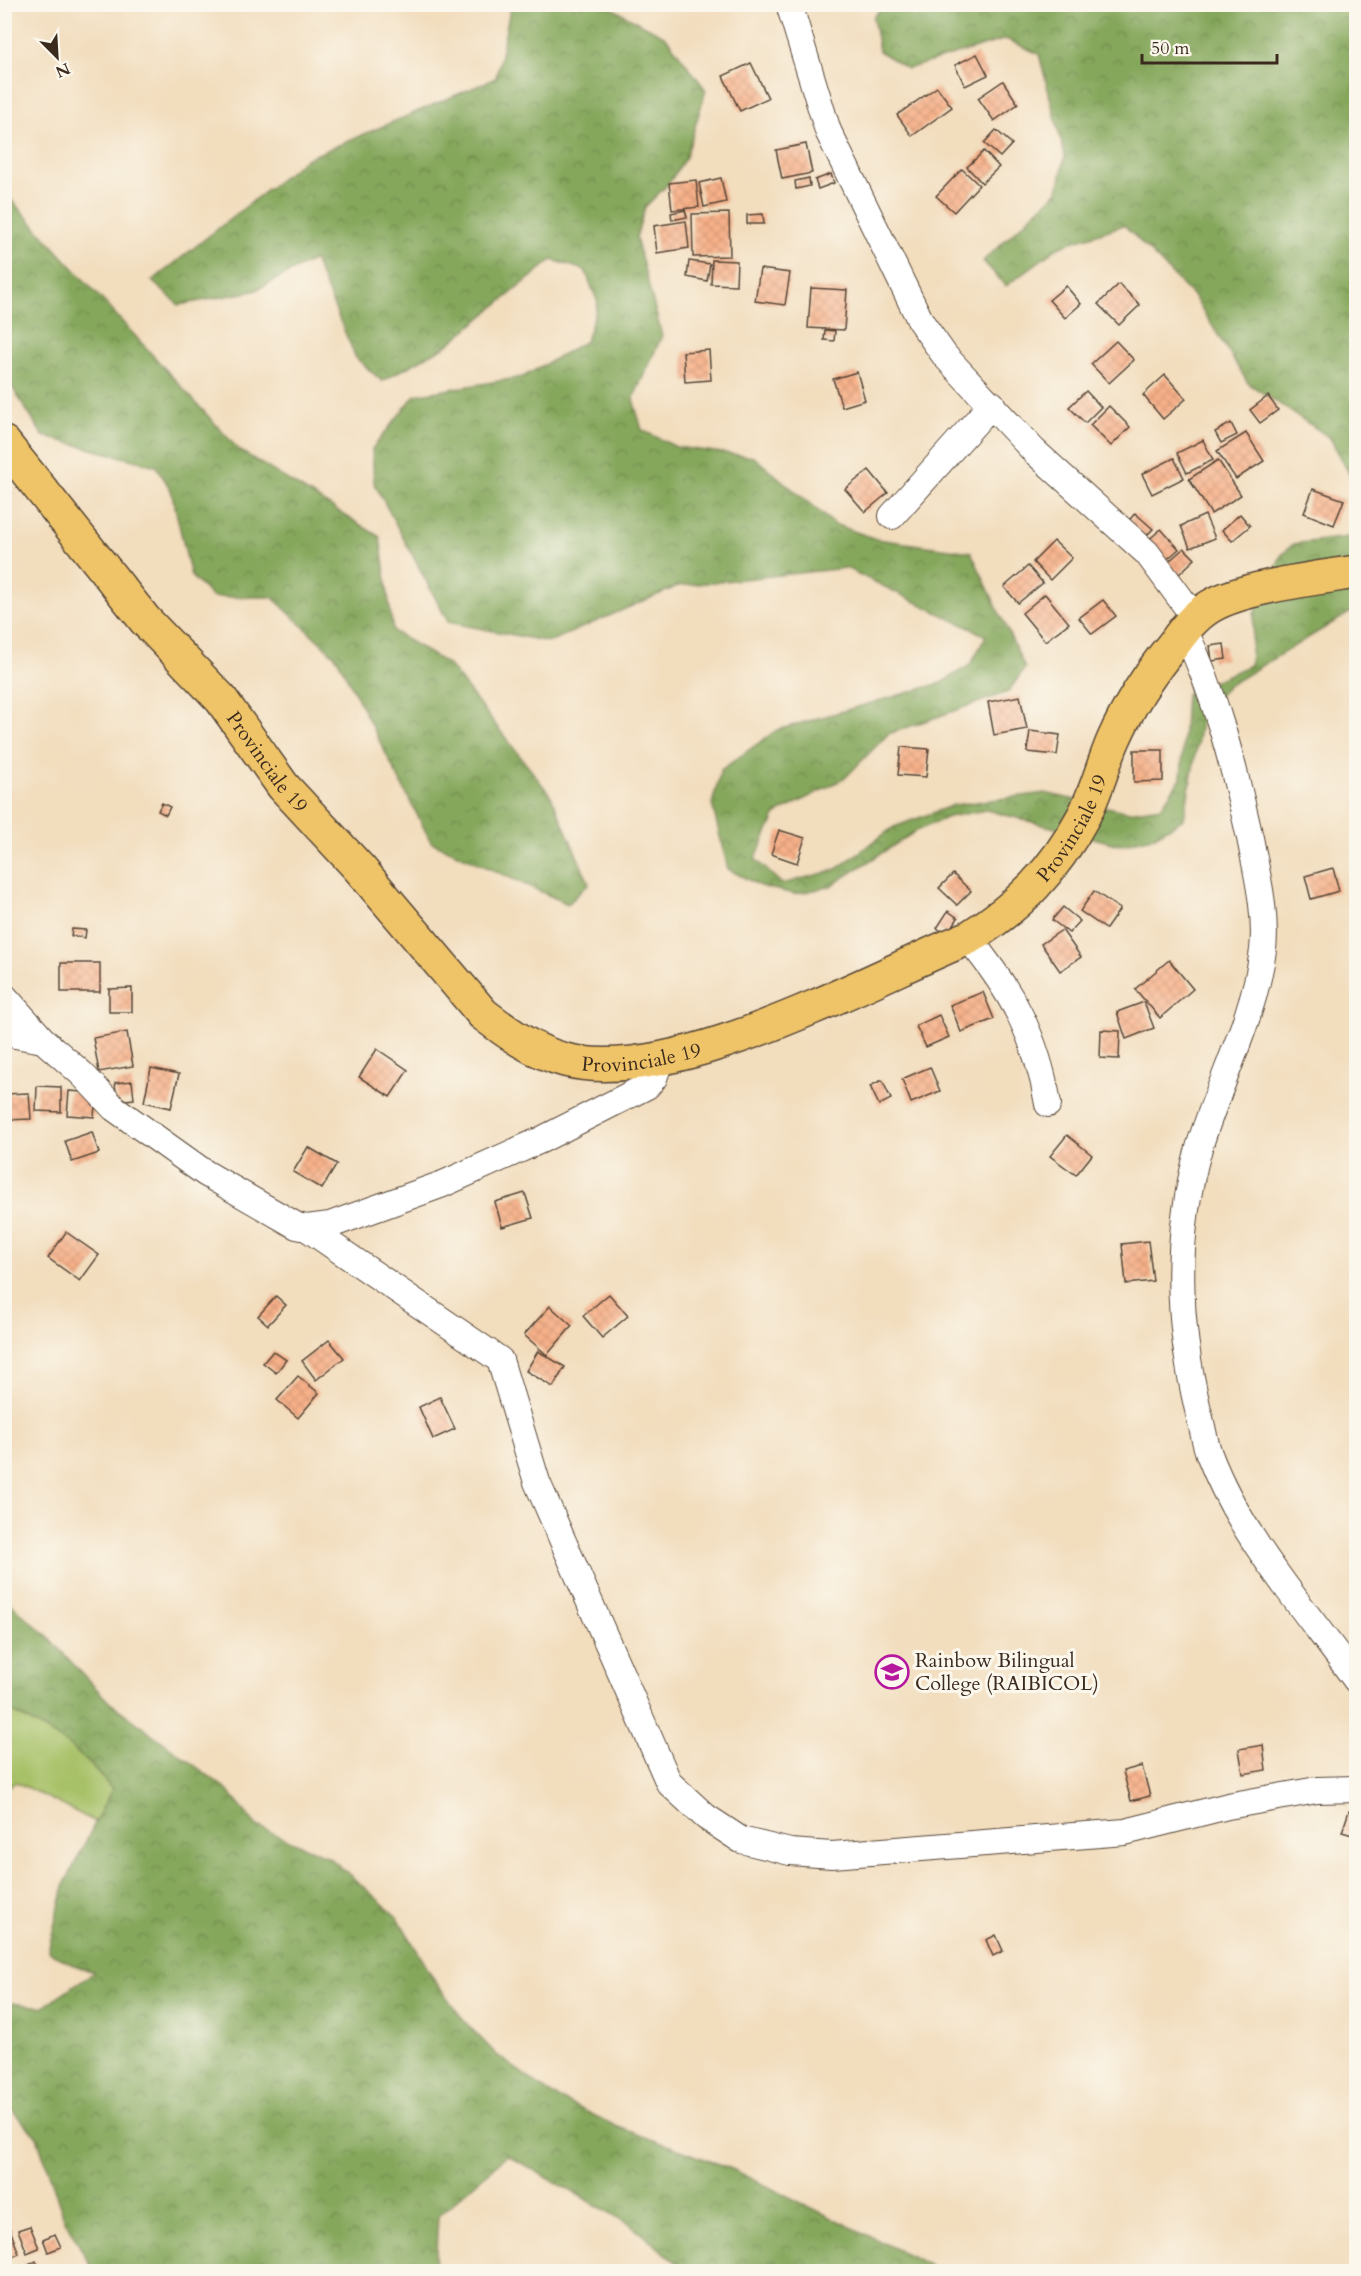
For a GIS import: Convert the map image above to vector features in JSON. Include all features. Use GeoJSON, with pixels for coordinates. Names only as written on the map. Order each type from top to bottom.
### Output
{"type":"FeatureCollection","features":[{"type":"Feature","properties":{"kind":"main road","name":"Provinciale 19"},"geometry":{"type":"LineString","coordinates":[[4,442],[145,620],[221,699],[283,786],[360,869],[483,1014],[524,1043],[567,1060],[637,1064],[662,1058],[756,1029],[968,938],[1020,902],[1052,864],[1082,819],[1132,703],[1161,658],[1189,624],[1212,606],[1239,596],[1307,579],[1356,572]]}},
{"type":"Feature","properties":{"kind":"street"},"geometry":{"type":"LineString","coordinates":[[789,4],[828,131],[921,322],[945,356],[1034,451],[1147,553],[1189,624],[1234,768],[1260,886],[1263,948],[1253,995],[1200,1148],[1183,1217],[1180,1298],[1192,1384],[1209,1453],[1250,1535],[1356,1680]]}},
{"type":"Feature","properties":{"kind":"street"},"geometry":{"type":"LineString","coordinates":[[892,516],[992,404]]}},
{"type":"Feature","properties":{"kind":"street"},"geometry":{"type":"LineString","coordinates":[[968,938],[1001,980],[1029,1030],[1045,1081],[1048,1104]]}},
{"type":"Feature","properties":{"kind":"street"},"geometry":{"type":"LineString","coordinates":[[4,996],[43,1040],[123,1115],[205,1173],[297,1226],[307,1228],[330,1225],[443,1184],[541,1140],[647,1086],[654,1078],[662,1058]]}},
{"type":"Feature","properties":{"kind":"street"},"geometry":{"type":"LineString","coordinates":[[4,1033],[43,1040]]}},
{"type":"Feature","properties":{"kind":"street"},"geometry":{"type":"LineString","coordinates":[[307,1228],[500,1360],[537,1482],[669,1783],[706,1817],[741,1840],[790,1852],[832,1855],[948,1847],[1125,1832],[1228,1806],[1317,1790],[1356,1789]]}},
{"type":"Feature","properties":{"kind":"green space"},"geometry":{"type":"Polygon","coordinates":[[[886,4],[1356,5],[1356,486],[1330,438],[1248,383],[1195,298],[1124,225],[1060,246],[1006,286],[983,261],[1058,191],[1065,156],[1039,54],[1006,39],[907,69],[879,51],[873,17],[886,4]]]}},
{"type":"Feature","properties":{"kind":"green space"},"geometry":{"type":"Polygon","coordinates":[[[511,5],[606,5],[666,37],[706,90],[686,157],[669,183],[645,207],[636,238],[662,336],[633,399],[642,430],[676,447],[754,457],[834,524],[876,539],[971,552],[1025,668],[1008,692],[888,734],[845,778],[776,814],[755,859],[782,884],[835,870],[894,827],[954,805],[1045,793],[1129,812],[1161,807],[1181,778],[1186,694],[1250,665],[1254,614],[1281,556],[1293,544],[1356,536],[1356,609],[1226,687],[1202,717],[1184,819],[1153,837],[1120,845],[986,810],[948,817],[916,831],[829,887],[794,894],[760,886],[728,869],[712,804],[721,770],[777,730],[941,683],[970,665],[986,636],[846,568],[678,586],[549,642],[448,622],[374,483],[372,449],[415,395],[523,377],[586,341],[598,303],[585,270],[552,260],[446,346],[382,381],[356,358],[314,260],[254,291],[179,305],[152,281],[306,159],[496,78],[511,5]]]}},
{"type":"Feature","properties":{"kind":"green space"},"geometry":{"type":"Polygon","coordinates":[[[4,192],[239,450],[380,537],[393,631],[449,665],[551,796],[589,883],[568,904],[431,842],[337,658],[272,597],[212,597],[191,576],[171,490],[156,466],[43,436],[5,376],[4,192]]]}},
{"type":"Feature","properties":{"kind":"green space"},"geometry":{"type":"Polygon","coordinates":[[[5,1599],[44,1633],[109,1702],[225,1788],[257,1826],[330,1858],[382,1903],[398,1918],[435,1981],[464,2021],[497,2055],[554,2096],[618,2127],[732,2169],[941,2271],[687,2271],[628,2223],[507,2155],[438,2216],[435,2271],[94,2271],[65,2221],[37,2137],[5,2103],[4,2002],[42,2007],[94,1972],[71,1964],[48,1951],[65,1883],[112,1789],[88,1762],[63,1741],[5,1708],[5,1599]]]}},
{"type":"Feature","properties":{"kind":"green space"},"geometry":{"type":"Polygon","coordinates":[[[4,1708],[57,1734],[95,1768],[112,1789],[96,1822],[16,1782],[5,1788],[4,1708]]]}},
{"type":"Feature","properties":{"kind":"building"},"geometry":{"type":"Polygon","coordinates":[[[977,54],[988,75],[965,86],[955,65],[977,54]]]}},
{"type":"Feature","properties":{"kind":"building"},"geometry":{"type":"Polygon","coordinates":[[[751,63],[768,98],[740,111],[723,76],[751,63]]]}},
{"type":"Feature","properties":{"kind":"building"},"geometry":{"type":"Polygon","coordinates":[[[1003,81],[1018,104],[994,121],[978,98],[1003,81]]]}},
{"type":"Feature","properties":{"kind":"building"},"geometry":{"type":"Polygon","coordinates":[[[937,87],[952,107],[912,136],[897,115],[937,87]]]}},
{"type":"Feature","properties":{"kind":"building"},"geometry":{"type":"Polygon","coordinates":[[[996,130],[1012,144],[1000,157],[984,143],[996,130]]]}},
{"type":"Feature","properties":{"kind":"building"},"geometry":{"type":"Polygon","coordinates":[[[806,144],[812,173],[782,179],[776,150],[806,144]]]}},
{"type":"Feature","properties":{"kind":"building"},"geometry":{"type":"Polygon","coordinates":[[[984,151],[999,167],[982,183],[967,167],[984,151]]]}},
{"type":"Feature","properties":{"kind":"building"},"geometry":{"type":"Polygon","coordinates":[[[962,169],[979,185],[954,212],[936,196],[962,169]]]}},
{"type":"Feature","properties":{"kind":"building"},"geometry":{"type":"Polygon","coordinates":[[[831,174],[834,183],[818,189],[815,180],[831,174]]]}},
{"type":"Feature","properties":{"kind":"building"},"geometry":{"type":"Polygon","coordinates":[[[721,178],[726,202],[704,207],[699,183],[721,178]]]}},
{"type":"Feature","properties":{"kind":"building"},"geometry":{"type":"Polygon","coordinates":[[[809,178],[810,186],[796,189],[795,181],[809,178]]]}},
{"type":"Feature","properties":{"kind":"building"},"geometry":{"type":"Polygon","coordinates":[[[696,180],[699,207],[672,210],[669,183],[696,180]]]}},
{"type":"Feature","properties":{"kind":"building"},"geometry":{"type":"Polygon","coordinates":[[[685,210],[687,217],[672,220],[671,213],[685,210]]]}},
{"type":"Feature","properties":{"kind":"building"},"geometry":{"type":"Polygon","coordinates":[[[729,213],[730,256],[693,257],[692,214],[729,213]]]}},
{"type":"Feature","properties":{"kind":"building"},"geometry":{"type":"Polygon","coordinates":[[[763,214],[764,224],[747,224],[747,215],[763,214]]]}},
{"type":"Feature","properties":{"kind":"building"},"geometry":{"type":"Polygon","coordinates":[[[686,221],[689,248],[657,253],[654,226],[686,221]]]}},
{"type":"Feature","properties":{"kind":"building"},"geometry":{"type":"Polygon","coordinates":[[[712,260],[737,261],[736,285],[711,284],[712,260]]]}},
{"type":"Feature","properties":{"kind":"building"},"geometry":{"type":"Polygon","coordinates":[[[689,261],[710,264],[707,281],[687,277],[689,261]]]}},
{"type":"Feature","properties":{"kind":"building"},"geometry":{"type":"Polygon","coordinates":[[[760,269],[790,273],[785,305],[755,301],[760,269]]]}},
{"type":"Feature","properties":{"kind":"building"},"geometry":{"type":"Polygon","coordinates":[[[1119,284],[1140,305],[1119,325],[1098,304],[1119,284]]]}},
{"type":"Feature","properties":{"kind":"building"},"geometry":{"type":"Polygon","coordinates":[[[1066,286],[1081,304],[1065,318],[1049,300],[1066,286]]]}},
{"type":"Feature","properties":{"kind":"building"},"geometry":{"type":"Polygon","coordinates":[[[811,288],[847,290],[844,330],[808,328],[811,288]]]}},
{"type":"Feature","properties":{"kind":"building"},"geometry":{"type":"Polygon","coordinates":[[[825,330],[835,331],[834,341],[824,340],[825,330]]]}},
{"type":"Feature","properties":{"kind":"building"},"geometry":{"type":"Polygon","coordinates":[[[1116,341],[1134,360],[1109,383],[1091,364],[1116,341]]]}},
{"type":"Feature","properties":{"kind":"building"},"geometry":{"type":"Polygon","coordinates":[[[709,350],[711,380],[685,382],[683,352],[709,350]]]}},
{"type":"Feature","properties":{"kind":"building"},"geometry":{"type":"Polygon","coordinates":[[[857,372],[865,400],[842,407],[833,379],[857,372]]]}},
{"type":"Feature","properties":{"kind":"building"},"geometry":{"type":"Polygon","coordinates":[[[1165,375],[1186,399],[1163,419],[1143,395],[1165,375]]]}},
{"type":"Feature","properties":{"kind":"building"},"geometry":{"type":"Polygon","coordinates":[[[1086,391],[1101,407],[1085,423],[1069,407],[1086,391]]]}},
{"type":"Feature","properties":{"kind":"building"},"geometry":{"type":"Polygon","coordinates":[[[1268,396],[1278,410],[1260,423],[1250,410],[1268,396]]]}},
{"type":"Feature","properties":{"kind":"building"},"geometry":{"type":"Polygon","coordinates":[[[1109,406],[1130,427],[1111,446],[1090,425],[1109,406]]]}},
{"type":"Feature","properties":{"kind":"building"},"geometry":{"type":"Polygon","coordinates":[[[1231,423],[1237,435],[1221,443],[1215,432],[1231,423]]]}},
{"type":"Feature","properties":{"kind":"building"},"geometry":{"type":"Polygon","coordinates":[[[1246,433],[1264,461],[1236,479],[1217,451],[1246,433]]]}},
{"type":"Feature","properties":{"kind":"building"},"geometry":{"type":"Polygon","coordinates":[[[1203,440],[1213,460],[1187,473],[1177,453],[1203,440]]]}},
{"type":"Feature","properties":{"kind":"building"},"geometry":{"type":"Polygon","coordinates":[[[1174,458],[1184,478],[1152,494],[1142,474],[1174,458]]]}},
{"type":"Feature","properties":{"kind":"building"},"geometry":{"type":"Polygon","coordinates":[[[1218,460],[1241,495],[1211,514],[1189,479],[1218,460]]]}},
{"type":"Feature","properties":{"kind":"building"},"geometry":{"type":"Polygon","coordinates":[[[869,470],[888,493],[865,512],[845,489],[869,470]]]}},
{"type":"Feature","properties":{"kind":"building"},"geometry":{"type":"Polygon","coordinates":[[[1313,489],[1344,500],[1334,525],[1304,513],[1313,489]]]}},
{"type":"Feature","properties":{"kind":"building"},"geometry":{"type":"Polygon","coordinates":[[[1135,513],[1153,529],[1145,537],[1128,522],[1135,513]]]}},
{"type":"Feature","properties":{"kind":"building"},"geometry":{"type":"Polygon","coordinates":[[[1240,514],[1250,526],[1232,541],[1222,530],[1240,514]]]}},
{"type":"Feature","properties":{"kind":"building"},"geometry":{"type":"Polygon","coordinates":[[[1205,515],[1215,538],[1190,548],[1181,526],[1205,515]]]}},
{"type":"Feature","properties":{"kind":"building"},"geometry":{"type":"Polygon","coordinates":[[[1161,529],[1179,549],[1164,562],[1146,542],[1161,529]]]}},
{"type":"Feature","properties":{"kind":"building"},"geometry":{"type":"Polygon","coordinates":[[[1054,541],[1072,558],[1050,580],[1033,562],[1054,541]]]}},
{"type":"Feature","properties":{"kind":"building"},"geometry":{"type":"Polygon","coordinates":[[[1184,548],[1195,559],[1178,575],[1167,563],[1184,548]]]}},
{"type":"Feature","properties":{"kind":"building"},"geometry":{"type":"Polygon","coordinates":[[[1028,566],[1043,583],[1018,603],[1004,587],[1028,566]]]}},
{"type":"Feature","properties":{"kind":"building"},"geometry":{"type":"Polygon","coordinates":[[[1045,594],[1069,623],[1045,641],[1022,613],[1045,594]]]}},
{"type":"Feature","properties":{"kind":"building"},"geometry":{"type":"Polygon","coordinates":[[[1103,600],[1116,616],[1092,634],[1079,618],[1103,600]]]}},
{"type":"Feature","properties":{"kind":"building"},"geometry":{"type":"Polygon","coordinates":[[[1224,644],[1226,659],[1212,661],[1210,646],[1224,644]]]}},
{"type":"Feature","properties":{"kind":"building"},"geometry":{"type":"Polygon","coordinates":[[[1020,696],[1027,729],[994,735],[988,702],[1020,696]]]}},
{"type":"Feature","properties":{"kind":"building"},"geometry":{"type":"Polygon","coordinates":[[[1030,731],[1060,735],[1057,755],[1027,752],[1030,731]]]}},
{"type":"Feature","properties":{"kind":"building"},"geometry":{"type":"Polygon","coordinates":[[[901,747],[929,749],[926,777],[898,775],[901,747]]]}},
{"type":"Feature","properties":{"kind":"building"},"geometry":{"type":"Polygon","coordinates":[[[1134,750],[1163,750],[1163,781],[1134,782],[1134,750]]]}},
{"type":"Feature","properties":{"kind":"building"},"geometry":{"type":"Polygon","coordinates":[[[162,803],[170,807],[166,815],[158,811],[162,803]]]}},
{"type":"Feature","properties":{"kind":"building"},"geometry":{"type":"Polygon","coordinates":[[[779,830],[805,838],[797,863],[771,854],[779,830]]]}},
{"type":"Feature","properties":{"kind":"building"},"geometry":{"type":"Polygon","coordinates":[[[1333,868],[1339,891],[1311,899],[1305,876],[1333,868]]]}},
{"type":"Feature","properties":{"kind":"building"},"geometry":{"type":"Polygon","coordinates":[[[953,874],[971,891],[957,905],[939,888],[953,874]]]}},
{"type":"Feature","properties":{"kind":"building"},"geometry":{"type":"Polygon","coordinates":[[[1094,891],[1120,909],[1106,929],[1080,911],[1094,891]]]}},
{"type":"Feature","properties":{"kind":"building"},"geometry":{"type":"Polygon","coordinates":[[[1063,907],[1080,921],[1069,933],[1052,920],[1063,907]]]}},
{"type":"Feature","properties":{"kind":"building"},"geometry":{"type":"Polygon","coordinates":[[[948,911],[958,918],[947,935],[937,928],[948,911]]]}},
{"type":"Feature","properties":{"kind":"building"},"geometry":{"type":"Polygon","coordinates":[[[72,929],[86,930],[85,938],[71,936],[72,929]]]}},
{"type":"Feature","properties":{"kind":"building"},"geometry":{"type":"Polygon","coordinates":[[[1062,930],[1081,957],[1060,971],[1041,944],[1062,930]]]}},
{"type":"Feature","properties":{"kind":"building"},"geometry":{"type":"Polygon","coordinates":[[[1169,960],[1193,989],[1160,1018],[1135,989],[1169,960]]]}},
{"type":"Feature","properties":{"kind":"building"},"geometry":{"type":"Polygon","coordinates":[[[61,963],[100,963],[100,992],[61,992],[61,963]]]}},
{"type":"Feature","properties":{"kind":"building"},"geometry":{"type":"Polygon","coordinates":[[[132,988],[132,1012],[109,1012],[109,989],[132,988]]]}},
{"type":"Feature","properties":{"kind":"building"},"geometry":{"type":"Polygon","coordinates":[[[983,992],[994,1019],[961,1032],[950,1005],[983,992]]]}},
{"type":"Feature","properties":{"kind":"building"},"geometry":{"type":"Polygon","coordinates":[[[1144,1002],[1154,1028],[1126,1039],[1117,1012],[1144,1002]]]}},
{"type":"Feature","properties":{"kind":"building"},"geometry":{"type":"Polygon","coordinates":[[[939,1015],[949,1037],[926,1047],[916,1026],[939,1015]]]}},
{"type":"Feature","properties":{"kind":"building"},"geometry":{"type":"Polygon","coordinates":[[[1101,1030],[1120,1031],[1119,1059],[1100,1058],[1101,1030]]]}},
{"type":"Feature","properties":{"kind":"building"},"geometry":{"type":"Polygon","coordinates":[[[127,1032],[133,1066],[99,1072],[93,1038],[127,1032]]]}},
{"type":"Feature","properties":{"kind":"building"},"geometry":{"type":"Polygon","coordinates":[[[377,1049],[408,1070],[390,1097],[359,1077],[377,1049]]]}},
{"type":"Feature","properties":{"kind":"building"},"geometry":{"type":"Polygon","coordinates":[[[930,1067],[940,1091],[911,1103],[902,1079],[930,1067]]]}},
{"type":"Feature","properties":{"kind":"building"},"geometry":{"type":"Polygon","coordinates":[[[151,1068],[179,1074],[171,1108],[144,1102],[151,1068]]]}},
{"type":"Feature","properties":{"kind":"building"},"geometry":{"type":"Polygon","coordinates":[[[882,1080],[891,1099],[879,1105],[870,1086],[882,1080]]]}},
{"type":"Feature","properties":{"kind":"building"},"geometry":{"type":"Polygon","coordinates":[[[132,1081],[134,1099],[117,1101],[115,1083],[132,1081]]]}},
{"type":"Feature","properties":{"kind":"building"},"geometry":{"type":"Polygon","coordinates":[[[37,1086],[61,1087],[61,1112],[36,1111],[37,1086]]]}},
{"type":"Feature","properties":{"kind":"building"},"geometry":{"type":"Polygon","coordinates":[[[69,1091],[96,1093],[94,1117],[67,1115],[69,1091]]]}},
{"type":"Feature","properties":{"kind":"building"},"geometry":{"type":"Polygon","coordinates":[[[29,1093],[31,1119],[4,1120],[4,1094],[29,1093]]]}},
{"type":"Feature","properties":{"kind":"building"},"geometry":{"type":"Polygon","coordinates":[[[92,1132],[99,1153],[72,1162],[65,1141],[92,1132]]]}},
{"type":"Feature","properties":{"kind":"building"},"geometry":{"type":"Polygon","coordinates":[[[1067,1135],[1092,1155],[1076,1175],[1050,1156],[1067,1135]]]}},
{"type":"Feature","properties":{"kind":"building"},"geometry":{"type":"Polygon","coordinates":[[[308,1147],[337,1164],[322,1189],[293,1172],[308,1147]]]}},
{"type":"Feature","properties":{"kind":"building"},"geometry":{"type":"Polygon","coordinates":[[[525,1193],[533,1218],[502,1227],[495,1202],[525,1193]]]}},
{"type":"Feature","properties":{"kind":"building"},"geometry":{"type":"Polygon","coordinates":[[[66,1232],[99,1255],[80,1281],[48,1258],[66,1232]]]}},
{"type":"Feature","properties":{"kind":"building"},"geometry":{"type":"Polygon","coordinates":[[[1148,1241],[1153,1281],[1126,1284],[1122,1244],[1148,1241]]]}},
{"type":"Feature","properties":{"kind":"building"},"geometry":{"type":"Polygon","coordinates":[[[609,1294],[628,1316],[602,1338],[583,1316],[609,1294]]]}},
{"type":"Feature","properties":{"kind":"building"},"geometry":{"type":"Polygon","coordinates":[[[276,1296],[286,1305],[268,1325],[258,1316],[276,1296]]]}},
{"type":"Feature","properties":{"kind":"building"},"geometry":{"type":"Polygon","coordinates":[[[550,1306],[572,1326],[547,1355],[524,1335],[550,1306]]]}},
{"type":"Feature","properties":{"kind":"building"},"geometry":{"type":"Polygon","coordinates":[[[329,1340],[344,1358],[316,1380],[302,1361],[329,1340]]]}},
{"type":"Feature","properties":{"kind":"building"},"geometry":{"type":"Polygon","coordinates":[[[273,1351],[286,1360],[276,1373],[263,1363],[273,1351]]]}},
{"type":"Feature","properties":{"kind":"building"},"geometry":{"type":"Polygon","coordinates":[[[538,1351],[565,1367],[553,1387],[526,1371],[538,1351]]]}},
{"type":"Feature","properties":{"kind":"building"},"geometry":{"type":"Polygon","coordinates":[[[298,1376],[319,1393],[298,1418],[277,1400],[298,1376]]]}},
{"type":"Feature","properties":{"kind":"building"},"geometry":{"type":"Polygon","coordinates":[[[440,1397],[455,1429],[433,1439],[419,1407],[440,1397]]]}},
{"type":"Feature","properties":{"kind":"building"},"geometry":{"type":"Polygon","coordinates":[[[1263,1745],[1266,1770],[1243,1774],[1239,1749],[1263,1745]]]}},
{"type":"Feature","properties":{"kind":"building"},"geometry":{"type":"Polygon","coordinates":[[[1142,1766],[1150,1796],[1131,1801],[1123,1771],[1142,1766]]]}},
{"type":"Feature","properties":{"kind":"building"},"geometry":{"type":"Polygon","coordinates":[[[1349,1811],[1356,1813],[1356,1836],[1342,1832],[1349,1811]]]}},
{"type":"Feature","properties":{"kind":"building"},"geometry":{"type":"Polygon","coordinates":[[[996,1935],[1003,1951],[993,1956],[986,1940],[996,1935]]]}},
{"type":"Feature","properties":{"kind":"building"},"geometry":{"type":"Polygon","coordinates":[[[8,2224],[19,2254],[4,2260],[4,2225],[8,2224]]]}},
{"type":"Feature","properties":{"kind":"building"},"geometry":{"type":"Polygon","coordinates":[[[30,2226],[39,2248],[27,2253],[18,2230],[30,2226]]]}},
{"type":"Feature","properties":{"kind":"building"},"geometry":{"type":"Polygon","coordinates":[[[55,2234],[61,2247],[48,2252],[43,2239],[55,2234]]]}},
{"type":"Feature","properties":{"kind":"building"},"geometry":{"type":"Polygon","coordinates":[[[36,2261],[41,2272],[16,2272],[36,2261]]]}},
{"type":"Feature","properties":{"kind":"place","name":"Rainbow Bilingual College (RAIBICOL)"},"geometry":{"type":"Point","coordinates":[892,1672]}}]}
